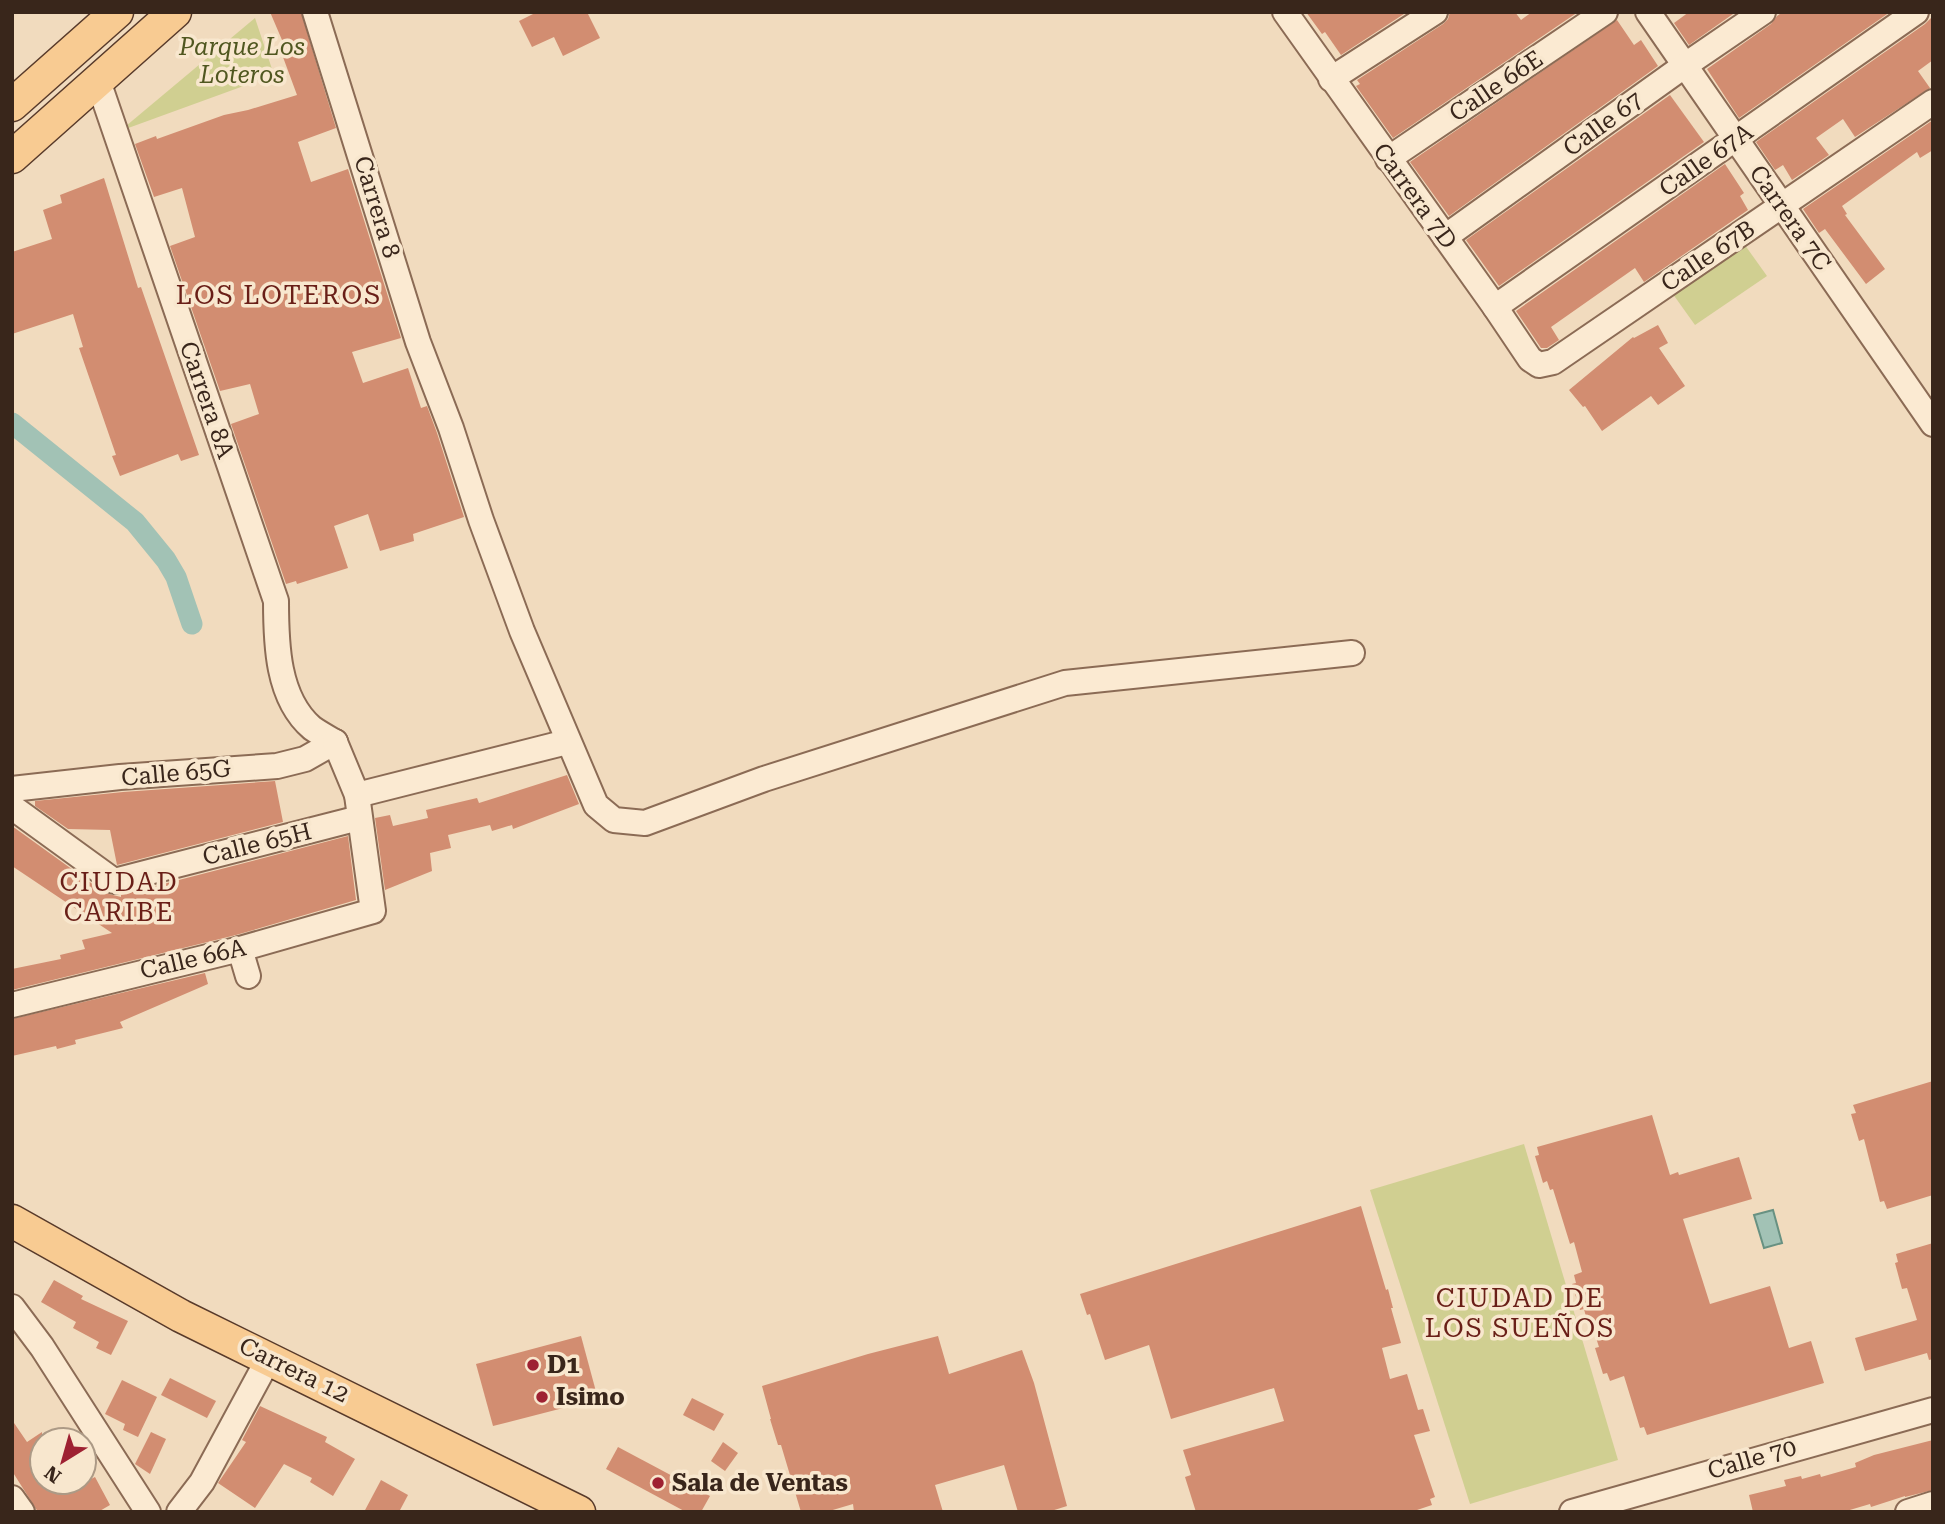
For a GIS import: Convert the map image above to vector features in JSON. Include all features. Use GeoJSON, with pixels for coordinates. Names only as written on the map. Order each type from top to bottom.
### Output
{"type":"FeatureCollection","features":[{"type":"Feature","properties":{"kind":"main road"},"geometry":{"type":"LineString","coordinates":[[12,104],[117,12]]}},
{"type":"Feature","properties":{"kind":"main road"},"geometry":{"type":"LineString","coordinates":[[12,157],[175,12]]}},
{"type":"Feature","properties":{"kind":"main road","name":"Carrera 12"},"geometry":{"type":"LineString","coordinates":[[12,1221],[181,1316],[579,1512]]}},
{"type":"Feature","properties":{"kind":"street","name":"Carrera 8"},"geometry":{"type":"LineString","coordinates":[[315,12],[418,342],[522,631],[567,743],[596,805],[614,820],[646,823],[764,779],[1065,683],[1352,653]]}},
{"type":"Feature","properties":{"kind":"street"},"geometry":{"type":"LineString","coordinates":[[1331,79],[1435,12]]}},
{"type":"Feature","properties":{"kind":"street","name":"Calle 66E"},"geometry":{"type":"LineString","coordinates":[[1388,159],[1605,12]]}},
{"type":"Feature","properties":{"kind":"street","name":"Carrera 7C"},"geometry":{"type":"LineString","coordinates":[[1648,12],[1933,424]]}},
{"type":"Feature","properties":{"kind":"street","name":"Calle 67"},"geometry":{"type":"LineString","coordinates":[[1445,237],[1763,12]]}},
{"type":"Feature","properties":{"kind":"street","name":"Calle 67A"},"geometry":{"type":"LineString","coordinates":[[1495,307],[1916,12]]}},
{"type":"Feature","properties":{"kind":"street","name":"Carrera 7D"},"geometry":{"type":"LineString","coordinates":[[1287,13],[1530,359],[1539,365],[1553,362]]}},
{"type":"Feature","properties":{"kind":"street","name":"Carrera 8A"},"geometry":{"type":"LineString","coordinates":[[98,81],[276,601],[276,639],[283,679],[295,705],[312,727],[335,742]]}},
{"type":"Feature","properties":{"kind":"street","name":"Calle 67B"},"geometry":{"type":"LineString","coordinates":[[1553,362],[1933,102]]}},
{"type":"Feature","properties":{"kind":"street"},"geometry":{"type":"LineString","coordinates":[[335,742],[358,806]]}},
{"type":"Feature","properties":{"kind":"street","name":"Calle 65G"},"geometry":{"type":"LineString","coordinates":[[12,789],[120,777],[277,766],[305,759],[335,742]]}},
{"type":"Feature","properties":{"kind":"street","name":"Calle 65H"},"geometry":{"type":"LineString","coordinates":[[12,807],[114,881],[567,743]]}},
{"type":"Feature","properties":{"kind":"street","name":"Calle 66A"},"geometry":{"type":"LineString","coordinates":[[12,1005],[240,949],[373,911],[358,806]]}},
{"type":"Feature","properties":{"kind":"street"},"geometry":{"type":"LineString","coordinates":[[240,949],[248,976]]}},
{"type":"Feature","properties":{"kind":"street"},"geometry":{"type":"LineString","coordinates":[[12,1307],[42,1348],[148,1512]]}},
{"type":"Feature","properties":{"kind":"street"},"geometry":{"type":"LineString","coordinates":[[179,1512],[202,1482],[269,1358]]}},
{"type":"Feature","properties":{"kind":"street","name":"Calle 70"},"geometry":{"type":"LineString","coordinates":[[1572,1512],[1933,1410]]}},
{"type":"Feature","properties":{"kind":"street"},"geometry":{"type":"LineString","coordinates":[[12,1498],[22,1512]]}},
{"type":"Feature","properties":{"kind":"street"},"geometry":{"type":"LineString","coordinates":[[1908,1512],[1933,1504]]}},
{"type":"Feature","properties":{"kind":"green space","name":"Parque Los Loteros"},"geometry":{"type":"Polygon","coordinates":[[[255,18],[274,75],[120,131],[255,18]]]}},
{"type":"Feature","properties":{"kind":"green space"},"geometry":{"type":"Polygon","coordinates":[[[1742,241],[1767,276],[1695,325],[1670,290],[1742,241]]]}},
{"type":"Feature","properties":{"kind":"green space"},"geometry":{"type":"Polygon","coordinates":[[[1524,1144],[1618,1460],[1470,1504],[1370,1190],[1524,1144]]]}},
{"type":"Feature","properties":{"kind":"shaded area"},"geometry":{"type":"Polygon","coordinates":[[[1773,1210],[1782,1243],[1764,1248],[1754,1215],[1773,1210]]]}},
{"type":"Feature","properties":{"kind":"building"},"geometry":{"type":"Polygon","coordinates":[[[270,12],[301,12],[336,128],[298,142],[311,182],[348,169],[401,338],[352,352],[363,383],[408,368],[421,408],[427,406],[464,517],[413,534],[414,541],[380,551],[368,514],[334,526],[348,568],[297,584],[296,581],[286,584],[231,424],[259,414],[250,384],[220,391],[170,246],[195,237],[182,188],[154,197],[135,144],[297,95],[280,49],[285,47],[270,12]]]}},
{"type":"Feature","properties":{"kind":"building"},"geometry":{"type":"Polygon","coordinates":[[[537,12],[587,12],[600,38],[563,56],[554,37],[532,47],[519,21],[537,12]]]}},
{"type":"Feature","properties":{"kind":"building"},"geometry":{"type":"Polygon","coordinates":[[[1306,12],[1407,12],[1341,55],[1325,32],[1322,34],[1306,12]]]}},
{"type":"Feature","properties":{"kind":"building"},"geometry":{"type":"Polygon","coordinates":[[[1450,12],[1515,12],[1521,20],[1532,12],[1578,12],[1393,138],[1356,86],[1360,84],[1357,80],[1443,24],[1450,12]]]}},
{"type":"Feature","properties":{"kind":"building"},"geometry":{"type":"Polygon","coordinates":[[[1689,12],[1733,14],[1689,45],[1674,23],[1689,12]]]}},
{"type":"Feature","properties":{"kind":"building"},"geometry":{"type":"Polygon","coordinates":[[[1783,12],[1890,12],[1739,118],[1707,69],[1771,24],[1783,12]]]}},
{"type":"Feature","properties":{"kind":"building"},"geometry":{"type":"Polygon","coordinates":[[[1933,16],[1933,60],[1918,71],[1930,88],[1855,137],[1843,119],[1816,138],[1829,155],[1792,180],[1783,165],[1775,170],[1756,142],[1933,16]]]}},
{"type":"Feature","properties":{"kind":"building"},"geometry":{"type":"Polygon","coordinates":[[[1617,20],[1634,45],[1641,40],[1658,66],[1449,216],[1410,162],[1617,20]]]}},
{"type":"Feature","properties":{"kind":"building"},"geometry":{"type":"Polygon","coordinates":[[[1670,95],[1704,142],[1499,286],[1466,240],[1670,95]]]}},
{"type":"Feature","properties":{"kind":"building"},"geometry":{"type":"Polygon","coordinates":[[[1933,120],[1933,150],[1920,158],[1917,152],[1842,206],[1847,214],[1845,215],[1885,269],[1866,284],[1825,229],[1819,233],[1803,209],[1933,120]]]}},
{"type":"Feature","properties":{"kind":"building"},"geometry":{"type":"Polygon","coordinates":[[[1725,164],[1744,193],[1740,196],[1748,210],[1644,282],[1635,268],[1551,327],[1559,340],[1547,348],[1541,348],[1516,311],[1725,164]]]}},
{"type":"Feature","properties":{"kind":"building"},"geometry":{"type":"Polygon","coordinates":[[[104,178],[138,288],[141,287],[199,455],[181,461],[178,454],[120,476],[112,456],[116,455],[79,348],[83,347],[73,314],[12,334],[12,252],[52,239],[43,210],[62,203],[60,195],[104,178]]]}},
{"type":"Feature","properties":{"kind":"building"},"geometry":{"type":"Polygon","coordinates":[[[1658,325],[1668,343],[1659,348],[1685,386],[1658,405],[1651,396],[1602,431],[1585,406],[1583,407],[1569,390],[1633,337],[1658,325]]]}},
{"type":"Feature","properties":{"kind":"building"},"geometry":{"type":"Polygon","coordinates":[[[567,775],[579,804],[513,829],[512,825],[492,831],[490,825],[448,835],[451,848],[430,853],[432,871],[385,890],[375,818],[390,815],[393,826],[428,818],[426,810],[477,798],[479,803],[567,775]]]}},
{"type":"Feature","properties":{"kind":"building"},"geometry":{"type":"Polygon","coordinates":[[[275,781],[283,822],[117,865],[110,830],[68,829],[35,806],[35,801],[275,781]]]}},
{"type":"Feature","properties":{"kind":"building"},"geometry":{"type":"Polygon","coordinates":[[[12,826],[105,893],[121,897],[348,836],[356,900],[236,935],[12,990],[12,969],[61,959],[60,955],[85,949],[82,940],[112,933],[12,866],[12,826]]]}},
{"type":"Feature","properties":{"kind":"building"},"geometry":{"type":"Polygon","coordinates":[[[205,973],[208,984],[120,1022],[123,1028],[75,1040],[76,1044],[57,1049],[56,1046],[12,1056],[12,1019],[205,973]]]}},
{"type":"Feature","properties":{"kind":"building"},"geometry":{"type":"Polygon","coordinates":[[[1933,1081],[1933,1195],[1887,1209],[1884,1201],[1880,1202],[1864,1139],[1859,1141],[1851,1114],[1856,1113],[1853,1105],[1933,1081]]]}},
{"type":"Feature","properties":{"kind":"building"},"geometry":{"type":"Polygon","coordinates":[[[1652,1115],[1670,1175],[1678,1172],[1679,1175],[1739,1157],[1752,1199],[1683,1219],[1710,1304],[1770,1286],[1789,1348],[1811,1341],[1824,1383],[1647,1435],[1644,1427],[1640,1428],[1624,1376],[1610,1381],[1607,1373],[1603,1374],[1595,1348],[1599,1347],[1589,1316],[1586,1317],[1584,1309],[1580,1310],[1572,1284],[1576,1283],[1574,1275],[1582,1272],[1574,1242],[1570,1244],[1553,1189],[1550,1190],[1547,1181],[1543,1183],[1535,1156],[1539,1155],[1537,1147],[1652,1115]]]}},
{"type":"Feature","properties":{"kind":"building"},"geometry":{"type":"Polygon","coordinates":[[[1361,1206],[1386,1290],[1388,1289],[1401,1343],[1382,1348],[1390,1379],[1407,1374],[1418,1410],[1423,1409],[1430,1431],[1414,1435],[1435,1497],[1430,1499],[1432,1505],[1411,1512],[1196,1512],[1185,1477],[1191,1475],[1183,1450],[1284,1421],[1274,1388],[1171,1419],[1149,1345],[1105,1360],[1090,1314],[1087,1315],[1080,1294],[1361,1206]]]}},
{"type":"Feature","properties":{"kind":"building"},"geometry":{"type":"Polygon","coordinates":[[[1933,1243],[1933,1359],[1929,1360],[1927,1353],[1865,1371],[1855,1338],[1917,1320],[1907,1288],[1902,1289],[1895,1263],[1898,1262],[1896,1254],[1933,1243]]]}},
{"type":"Feature","properties":{"kind":"building"},"geometry":{"type":"Polygon","coordinates":[[[54,1280],[83,1296],[81,1299],[128,1321],[111,1355],[96,1348],[99,1342],[73,1328],[76,1322],[41,1302],[54,1280]]]}},
{"type":"Feature","properties":{"kind":"building"},"geometry":{"type":"Polygon","coordinates":[[[581,1336],[598,1399],[493,1426],[476,1364],[581,1336]]]}},
{"type":"Feature","properties":{"kind":"building"},"geometry":{"type":"Polygon","coordinates":[[[938,1336],[949,1374],[1022,1350],[1034,1383],[1067,1506],[1048,1512],[1018,1512],[1004,1465],[935,1485],[943,1512],[854,1512],[853,1504],[826,1512],[801,1512],[781,1445],[778,1445],[762,1386],[938,1336]]]}},
{"type":"Feature","properties":{"kind":"building"},"geometry":{"type":"Polygon","coordinates":[[[170,1378],[216,1401],[207,1418],[161,1395],[170,1378]]]}},
{"type":"Feature","properties":{"kind":"building"},"geometry":{"type":"Polygon","coordinates":[[[122,1380],[157,1397],[138,1437],[123,1430],[125,1424],[105,1414],[122,1380]]]}},
{"type":"Feature","properties":{"kind":"building"},"geometry":{"type":"Polygon","coordinates":[[[692,1398],[724,1414],[714,1431],[683,1415],[692,1398]]]}},
{"type":"Feature","properties":{"kind":"building"},"geometry":{"type":"Polygon","coordinates":[[[260,1406],[327,1437],[325,1442],[355,1459],[333,1496],[310,1482],[312,1478],[284,1464],[255,1508],[218,1483],[246,1442],[242,1440],[260,1406]]]}},
{"type":"Feature","properties":{"kind":"building"},"geometry":{"type":"Polygon","coordinates":[[[12,1420],[28,1441],[28,1496],[98,1496],[98,1483],[110,1505],[98,1512],[38,1512],[12,1471],[12,1420]]]}},
{"type":"Feature","properties":{"kind":"building"},"geometry":{"type":"Polygon","coordinates":[[[151,1432],[166,1439],[150,1474],[135,1464],[151,1432]]]}},
{"type":"Feature","properties":{"kind":"building"},"geometry":{"type":"Polygon","coordinates":[[[1933,1440],[1933,1490],[1843,1512],[1753,1512],[1749,1495],[1786,1486],[1784,1480],[1820,1474],[1821,1477],[1856,1467],[1855,1463],[1874,1455],[1933,1440]]]}},
{"type":"Feature","properties":{"kind":"building"},"geometry":{"type":"Polygon","coordinates":[[[723,1442],[738,1453],[725,1471],[711,1461],[723,1442]]]}},
{"type":"Feature","properties":{"kind":"building","name":"Sala de Ventas"},"geometry":{"type":"Polygon","coordinates":[[[618,1447],[710,1496],[701,1512],[686,1512],[606,1469],[618,1447]]]}},
{"type":"Feature","properties":{"kind":"building"},"geometry":{"type":"Polygon","coordinates":[[[381,1480],[408,1495],[399,1512],[364,1512],[381,1480]]]}},
{"type":"Feature","properties":{"kind":"waterway"},"geometry":{"type":"LineString","coordinates":[[12,423],[135,522],[166,560],[176,577],[192,624]]}},
{"type":"Feature","properties":{"kind":"place","name":"D1"},"geometry":{"type":"Point","coordinates":[533,1365]}},
{"type":"Feature","properties":{"kind":"place","name":"Isimo"},"geometry":{"type":"Point","coordinates":[542,1397]}},
{"type":"Feature","properties":{"kind":"place","name":"Sala de Ventas"},"geometry":{"type":"Point","coordinates":[658,1483]}},
{"type":"Feature","properties":{"kind":"district","name":"LOS LOTEROS"},"geometry":{"type":"Point","coordinates":[279,295]}},
{"type":"Feature","properties":{"kind":"district","name":"CIUDAD CARIBE"},"geometry":{"type":"Point","coordinates":[119,897]}},
{"type":"Feature","properties":{"kind":"district","name":"CIUDAD DE LOS SUEÑOS"},"geometry":{"type":"Point","coordinates":[1520,1313]}}]}
